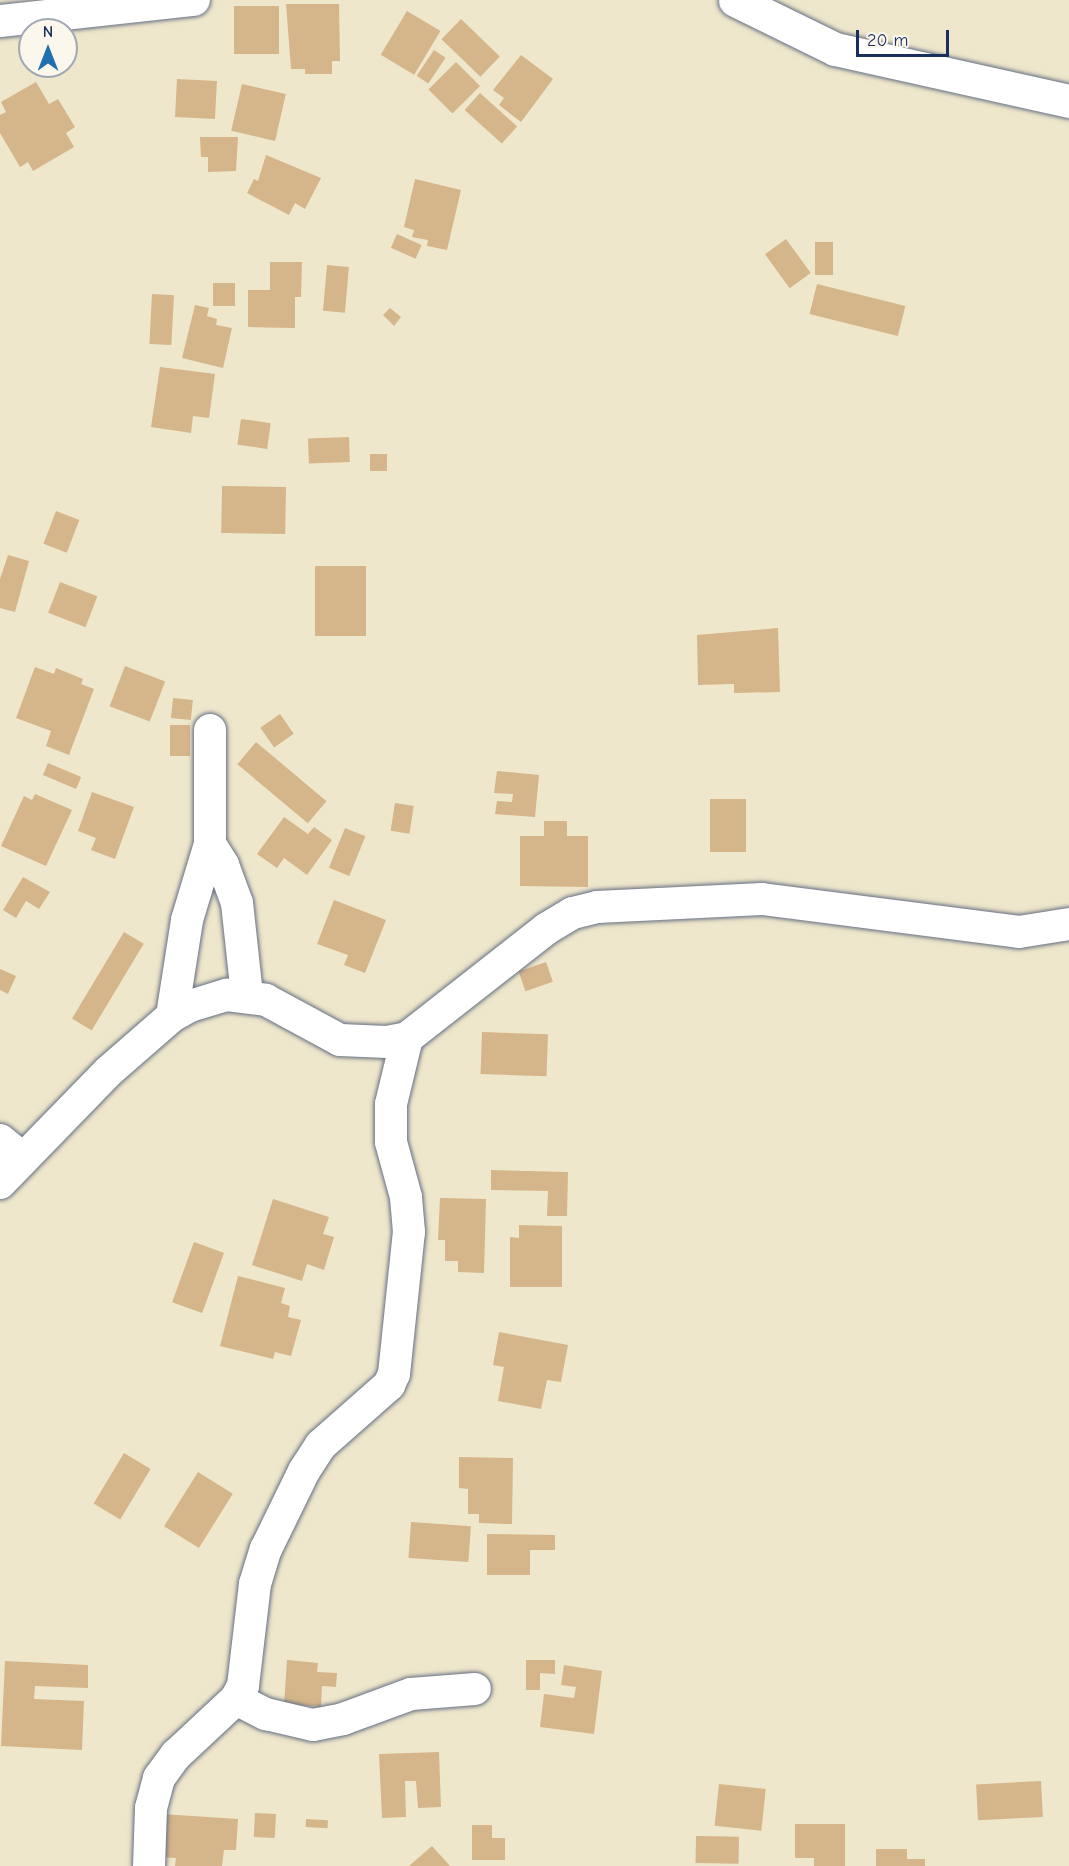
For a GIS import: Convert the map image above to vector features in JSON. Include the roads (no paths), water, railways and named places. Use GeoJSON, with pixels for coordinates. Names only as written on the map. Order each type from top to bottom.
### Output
{"type":"FeatureCollection","features":[{"type":"Feature","properties":{"kind":"main road"},"geometry":{"type":"LineString","coordinates":[[735,0],[835,49],[1069,101]]}},
{"type":"Feature","properties":{"kind":"street"},"geometry":{"type":"LineString","coordinates":[[0,21],[194,0]]}},
{"type":"Feature","properties":{"kind":"street"},"geometry":{"type":"LineString","coordinates":[[172,1016],[187,920],[210,844],[210,730]]}},
{"type":"Feature","properties":{"kind":"street"},"geometry":{"type":"LineString","coordinates":[[210,844],[223,866],[237,903],[246,995]]}},
{"type":"Feature","properties":{"kind":"street"},"geometry":{"type":"LineString","coordinates":[[0,1183],[11,1149],[109,1071],[172,1016],[209,1000],[246,995],[266,1000],[340,1040],[387,1042],[407,1038],[546,929],[573,913],[597,907],[762,899],[1019,932],[1069,924]]}},
{"type":"Feature","properties":{"kind":"street"},"geometry":{"type":"LineString","coordinates":[[149,1866],[151,1808],[159,1778],[176,1755],[236,1699],[243,1686],[246,1633],[266,1549],[321,1445],[389,1385],[394,1374],[409,1232],[406,1197],[391,1142],[391,1104],[407,1038]]}},
{"type":"Feature","properties":{"kind":"street"},"geometry":{"type":"LineString","coordinates":[[236,1699],[266,1714],[313,1725],[343,1719],[411,1694],[475,1689]]}}]}
